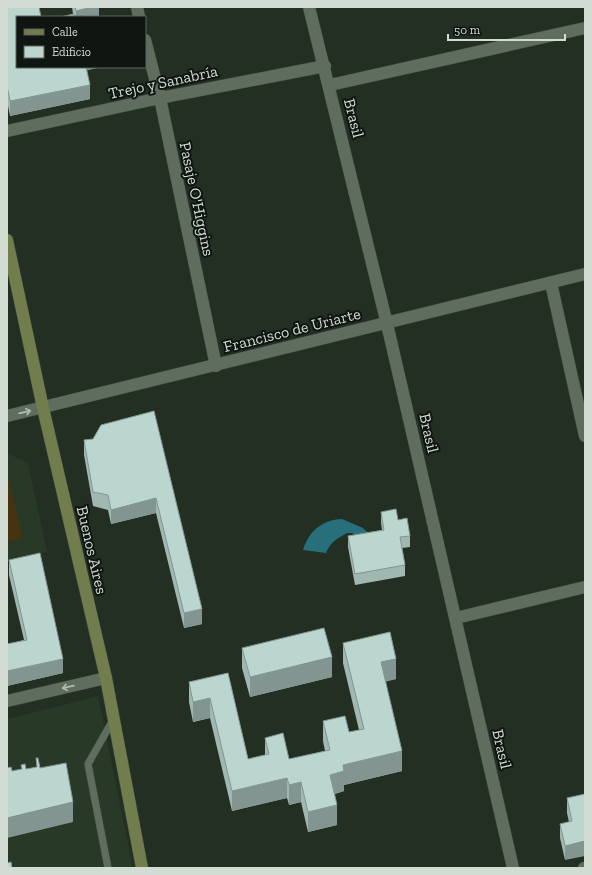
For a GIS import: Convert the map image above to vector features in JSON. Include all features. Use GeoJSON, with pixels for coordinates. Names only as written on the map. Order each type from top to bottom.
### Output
{"type":"FeatureCollection","features":[{"type":"Feature","properties":{"kind":"main road","name":"Buenos Aires"},"geometry":{"type":"LineString","coordinates":[[7,240],[43,408],[106,678],[142,868]]}},
{"type":"Feature","properties":{"kind":"street","name":"Brasil"},"geometry":{"type":"LineString","coordinates":[[310,7],[388,324],[513,868]]}},
{"type":"Feature","properties":{"kind":"street"},"geometry":{"type":"LineString","coordinates":[[330,85],[585,28]]}},
{"type":"Feature","properties":{"kind":"street","name":"Pasaje O'Higgins"},"geometry":{"type":"LineString","coordinates":[[146,44],[160,98],[216,366]]}},
{"type":"Feature","properties":{"kind":"street","name":"Trejo y Sanabría"},"geometry":{"type":"LineString","coordinates":[[7,131],[160,98],[325,66]]}},
{"type":"Feature","properties":{"kind":"street","name":"Francisco de Uriarte"},"geometry":{"type":"LineString","coordinates":[[7,416],[388,324],[585,274]]}},
{"type":"Feature","properties":{"kind":"street"},"geometry":{"type":"LineString","coordinates":[[551,282],[585,436]]}},
{"type":"Feature","properties":{"kind":"street"},"geometry":{"type":"LineString","coordinates":[[456,618],[585,587]]}},
{"type":"Feature","properties":{"kind":"street"},"geometry":{"type":"LineString","coordinates":[[7,701],[106,678]]}},
{"type":"Feature","properties":{"kind":"lane"},"geometry":{"type":"LineString","coordinates":[[108,868],[88,764],[113,720]]}},
{"type":"Feature","properties":{"kind":"shaded area"},"geometry":{"type":"Polygon","coordinates":[[[7,453],[28,463],[47,552],[7,561],[7,453]]]}},
{"type":"Feature","properties":{"kind":"shaded area"},"geometry":{"type":"Polygon","coordinates":[[[7,472],[23,538],[7,542],[7,472]]]}},
{"type":"Feature","properties":{"kind":"shaded area"},"geometry":{"type":"Polygon","coordinates":[[[98,696],[133,868],[7,868],[7,719],[98,696]]]}},
{"type":"Feature","properties":{"kind":"water"},"geometry":{"type":"Polygon","coordinates":[[[342,519],[363,528],[369,534],[356,536],[352,533],[347,533],[332,543],[326,553],[303,550],[309,537],[322,524],[342,519]]]}},
{"type":"Feature","properties":{"kind":"building"},"geometry":{"type":"Polygon","coordinates":[[[7,7],[39,7],[41,16],[16,16],[16,68],[86,68],[90,85],[10,101],[7,86],[7,7]]]}},
{"type":"Feature","properties":{"kind":"building"},"geometry":{"type":"Polygon","coordinates":[[[75,7],[92,7],[76,11],[75,7]]]}},
{"type":"Feature","properties":{"kind":"building"},"geometry":{"type":"Polygon","coordinates":[[[154,411],[202,609],[184,613],[156,498],[111,510],[108,495],[93,492],[84,440],[93,439],[101,425],[154,411]]]}},
{"type":"Feature","properties":{"kind":"building"},"geometry":{"type":"Polygon","coordinates":[[[396,509],[398,520],[407,518],[410,536],[400,537],[405,565],[355,574],[348,536],[384,530],[381,512],[396,509]]]}},
{"type":"Feature","properties":{"kind":"building"},"geometry":{"type":"Polygon","coordinates":[[[40,553],[63,659],[7,671],[7,644],[27,640],[9,560],[40,553]]]}},
{"type":"Feature","properties":{"kind":"building"},"geometry":{"type":"Polygon","coordinates":[[[324,628],[332,657],[250,677],[242,648],[324,628]]]}},
{"type":"Feature","properties":{"kind":"building"},"geometry":{"type":"Polygon","coordinates":[[[390,632],[396,659],[381,662],[402,751],[343,765],[344,771],[330,775],[337,805],[308,812],[301,782],[289,785],[287,778],[232,791],[210,698],[193,702],[189,682],[228,673],[248,759],[269,754],[265,738],[283,733],[289,759],[330,750],[323,721],[345,716],[349,732],[364,729],[343,643],[390,632]]]}},
{"type":"Feature","properties":{"kind":"building"},"geometry":{"type":"Polygon","coordinates":[[[36,758],[38,758],[40,768],[66,763],[73,802],[7,818],[7,768],[11,767],[12,771],[22,769],[21,765],[25,764],[26,769],[37,767],[36,758]]]}},
{"type":"Feature","properties":{"kind":"building"},"geometry":{"type":"Polygon","coordinates":[[[585,794],[585,841],[565,846],[560,824],[572,821],[567,798],[585,794]]]}},
{"type":"Feature","properties":{"kind":"building"},"geometry":{"type":"Polygon","coordinates":[[[11,862],[12,868],[7,868],[7,863],[11,862]]]}}]}
